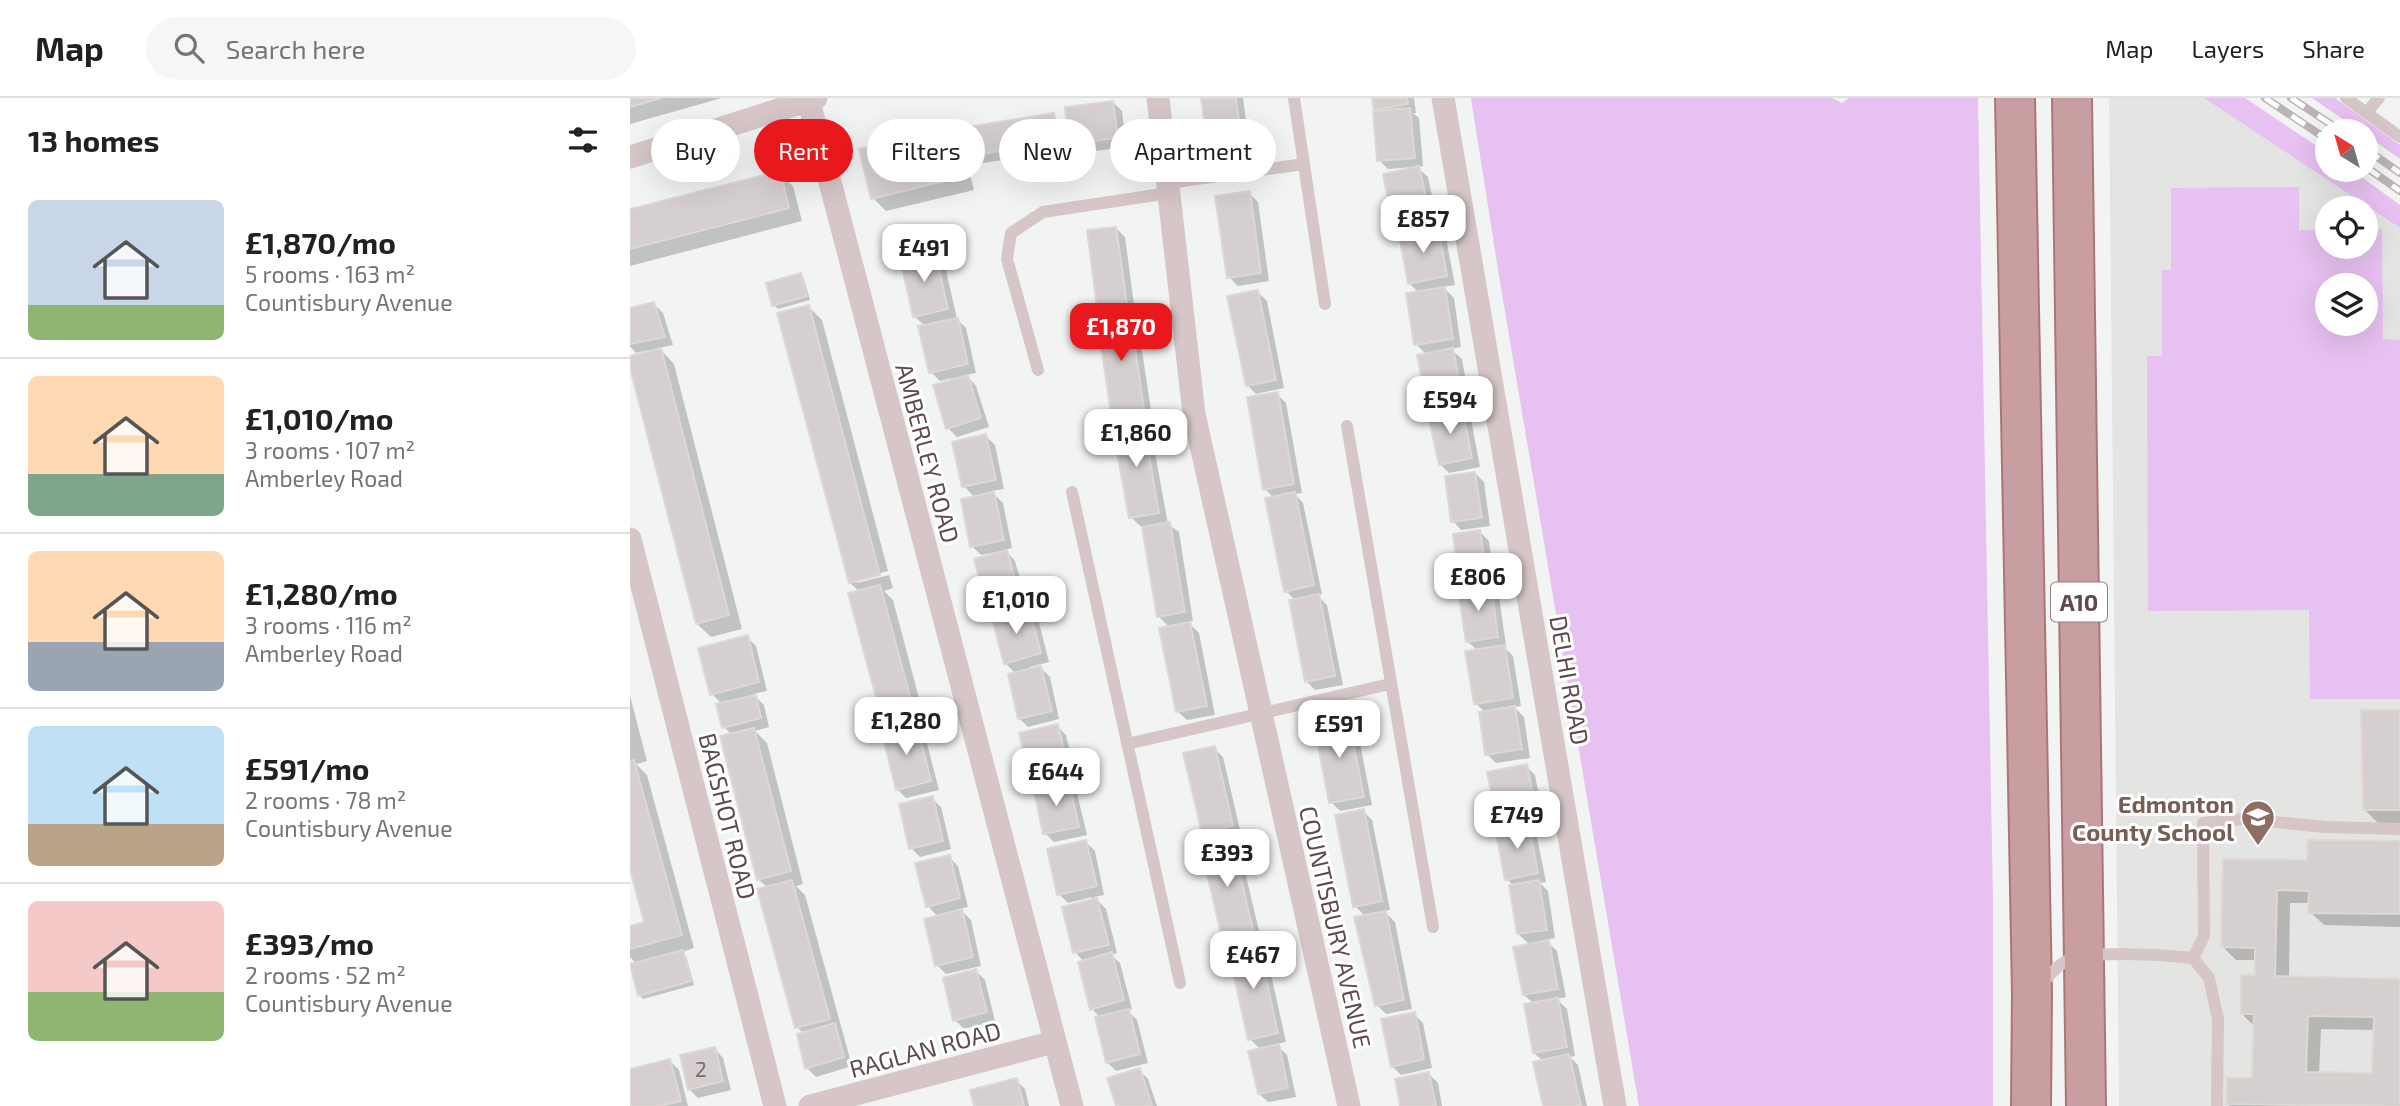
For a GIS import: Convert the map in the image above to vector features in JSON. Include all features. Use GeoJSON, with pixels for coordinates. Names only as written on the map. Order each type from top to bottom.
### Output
{"type":"FeatureCollection","features":[{"type":"Feature","properties":{"kind":"highway","name":"A10"},"geometry":{"type":"LineString","coordinates":[[2015,98],[2032,993],[2031,1106]]}},
{"type":"Feature","properties":{"kind":"highway","name":"A10"},"geometry":{"type":"LineString","coordinates":[[2072,98],[2086,1106]]}},
{"type":"Feature","properties":{"kind":"street"},"geometry":{"type":"LineString","coordinates":[[630,157],[811,98]]}},
{"type":"Feature","properties":{"kind":"street","name":"AMBERLEY ROAD"},"geometry":{"type":"LineString","coordinates":[[811,98],[1072,1106]]}},
{"type":"Feature","properties":{"kind":"street","name":"COUNTISBURY AVENUE"},"geometry":{"type":"LineString","coordinates":[[1158,98],[1194,414],[1349,1106]]}},
{"type":"Feature","properties":{"kind":"street","name":"DELHI ROAD"},"geometry":{"type":"LineString","coordinates":[[1443,98],[1615,1106]]}},
{"type":"Feature","properties":{"kind":"street","name":"BAGSHOT ROAD"},"geometry":{"type":"LineString","coordinates":[[630,539],[775,1106]]}},
{"type":"Feature","properties":{"kind":"street","name":"RAGLAN ROAD"},"geometry":{"type":"LineString","coordinates":[[810,1106],[1054,1042]]}},
{"type":"Feature","properties":{"kind":"lane"},"geometry":{"type":"LineString","coordinates":[[1294,98],[1325,304]]}},
{"type":"Feature","properties":{"kind":"lane"},"geometry":{"type":"LineString","coordinates":[[2346,98],[2400,137]]}},
{"type":"Feature","properties":{"kind":"lane"},"geometry":{"type":"LineString","coordinates":[[2367,112],[2379,98]]}},
{"type":"Feature","properties":{"kind":"lane"},"geometry":{"type":"LineString","coordinates":[[1038,370],[1007,259],[1011,233],[1043,212],[1304,164]]}},
{"type":"Feature","properties":{"kind":"lane"},"geometry":{"type":"LineString","coordinates":[[1347,426],[1433,927]]}},
{"type":"Feature","properties":{"kind":"lane"},"geometry":{"type":"LineString","coordinates":[[1072,492],[1180,983]]}},
{"type":"Feature","properties":{"kind":"lane"},"geometry":{"type":"LineString","coordinates":[[1127,744],[1390,684]]}},
{"type":"Feature","properties":{"kind":"lane"},"geometry":{"type":"LineString","coordinates":[[2193,958],[2204,936],[2203,823],[2245,819],[2325,827],[2400,829]]}},
{"type":"Feature","properties":{"kind":"lane"},"geometry":{"type":"LineString","coordinates":[[2032,993],[2064,962],[2084,956],[2193,958]]}},
{"type":"Feature","properties":{"kind":"lane"},"geometry":{"type":"LineString","coordinates":[[2193,958],[2209,978],[2218,1019],[2217,1106]]}},
{"type":"Feature","properties":{"kind":"shaded area"},"geometry":{"type":"Polygon","coordinates":[[[1471,98],[1832,98],[1842,103],[1849,98],[1978,98],[1993,901],[1993,1106],[1639,1106],[1471,98]]]}},
{"type":"Feature","properties":{"kind":"shaded area","name":"Edmonton County School"},"geometry":{"type":"Polygon","coordinates":[[[2109,98],[2204,98],[2315,172],[2315,182],[2331,182],[2352,196],[2315,196],[2315,259],[2378,259],[2378,213],[2400,228],[2400,1106],[2119,1106],[2109,98]]]}},
{"type":"Feature","properties":{"kind":"shaded area"},"geometry":{"type":"Polygon","coordinates":[[[2204,98],[2245,98],[2315,145],[2315,172],[2204,98]]]}},
{"type":"Feature","properties":{"kind":"shaded area"},"geometry":{"type":"Polygon","coordinates":[[[2312,98],[2335,98],[2364,119],[2343,119],[2312,98]]]}},
{"type":"Feature","properties":{"kind":"shaded area"},"geometry":{"type":"Polygon","coordinates":[[[2378,129],[2400,145],[2400,159],[2378,143],[2378,129]]]}},
{"type":"Feature","properties":{"kind":"shaded area"},"geometry":{"type":"Polygon","coordinates":[[[2331,182],[2368,182],[2400,205],[2400,228],[2378,213],[2378,196],[2352,196],[2331,182]]]}},
{"type":"Feature","properties":{"kind":"shaded area"},"geometry":{"type":"Polygon","coordinates":[[[2299,187],[2299,230],[2315,230],[2315,259],[2378,259],[2378,229],[2382,229],[2383,339],[2400,340],[2400,699],[2310,699],[2309,610],[2148,611],[2147,356],[2162,356],[2162,270],[2171,270],[2171,188],[2299,187]]]}},
{"type":"Feature","properties":{"kind":"building"},"geometry":{"type":"Polygon","coordinates":[[[630,98],[662,98],[630,107],[630,98]]]}},
{"type":"Feature","properties":{"kind":"building"},"geometry":{"type":"Polygon","coordinates":[[[1201,98],[1236,98],[1239,119],[1204,119],[1201,98]]]}},
{"type":"Feature","properties":{"kind":"building"},"geometry":{"type":"Polygon","coordinates":[[[1372,98],[1407,98],[1408,104],[1374,110],[1372,98]]]}},
{"type":"Feature","properties":{"kind":"building"},"geometry":{"type":"Polygon","coordinates":[[[1113,101],[1115,119],[1110,119],[1110,139],[1096,141],[1096,119],[1066,119],[1065,107],[1113,101]]]}},
{"type":"Feature","properties":{"kind":"building"},"geometry":{"type":"Polygon","coordinates":[[[1410,108],[1415,158],[1377,161],[1373,111],[1410,108]]]}},
{"type":"Feature","properties":{"kind":"building"},"geometry":{"type":"Polygon","coordinates":[[[1054,113],[1055,119],[1017,119],[1054,113]]]}},
{"type":"Feature","properties":{"kind":"building"},"geometry":{"type":"Polygon","coordinates":[[[999,122],[999,151],[985,153],[985,124],[999,122]]]}},
{"type":"Feature","properties":{"kind":"building"},"geometry":{"type":"Polygon","coordinates":[[[867,147],[867,182],[941,182],[871,199],[859,149],[867,147]]]}},
{"type":"Feature","properties":{"kind":"building"},"geometry":{"type":"Polygon","coordinates":[[[1419,166],[1430,216],[1393,224],[1383,174],[1419,166]]]}},
{"type":"Feature","properties":{"kind":"building"},"geometry":{"type":"Polygon","coordinates":[[[754,178],[754,182],[783,182],[789,208],[630,249],[630,209],[754,178]]]}},
{"type":"Feature","properties":{"kind":"building"},"geometry":{"type":"Polygon","coordinates":[[[1250,191],[1261,273],[1227,278],[1215,196],[1250,191]]]}},
{"type":"Feature","properties":{"kind":"building"},"geometry":{"type":"Polygon","coordinates":[[[1116,227],[1127,304],[1097,308],[1087,230],[1116,227]]]}},
{"type":"Feature","properties":{"kind":"building"},"geometry":{"type":"Polygon","coordinates":[[[1438,227],[1447,276],[1408,284],[1399,234],[1438,227]]]}},
{"type":"Feature","properties":{"kind":"building"},"geometry":{"type":"Polygon","coordinates":[[[935,250],[948,309],[913,317],[900,258],[935,250]]]}},
{"type":"Feature","properties":{"kind":"building"},"geometry":{"type":"Polygon","coordinates":[[[801,273],[807,296],[772,306],[766,283],[801,273]]]}},
{"type":"Feature","properties":{"kind":"building"},"geometry":{"type":"Polygon","coordinates":[[[1445,287],[1453,339],[1414,345],[1406,293],[1445,287]]]}},
{"type":"Feature","properties":{"kind":"building"},"geometry":{"type":"Polygon","coordinates":[[[1258,290],[1276,380],[1246,386],[1227,296],[1258,290]]]}},
{"type":"Feature","properties":{"kind":"building"},"geometry":{"type":"Polygon","coordinates":[[[654,302],[665,337],[630,344],[630,308],[654,302]]]}},
{"type":"Feature","properties":{"kind":"building"},"geometry":{"type":"Polygon","coordinates":[[[809,305],[880,575],[849,583],[777,313],[809,305]]]}},
{"type":"Feature","properties":{"kind":"building"},"geometry":{"type":"Polygon","coordinates":[[[1130,313],[1144,409],[1111,413],[1097,318],[1130,313]]]}},
{"type":"Feature","properties":{"kind":"building"},"geometry":{"type":"Polygon","coordinates":[[[958,318],[968,364],[929,373],[918,326],[958,318]]]}},
{"type":"Feature","properties":{"kind":"building"},"geometry":{"type":"Polygon","coordinates":[[[661,348],[729,615],[696,624],[630,368],[630,356],[661,348]]]}},
{"type":"Feature","properties":{"kind":"building"},"geometry":{"type":"Polygon","coordinates":[[[1453,348],[1462,396],[1427,403],[1417,355],[1453,348]]]}},
{"type":"Feature","properties":{"kind":"building"},"geometry":{"type":"Polygon","coordinates":[[[968,375],[981,418],[946,429],[933,385],[968,375]]]}},
{"type":"Feature","properties":{"kind":"building"},"geometry":{"type":"Polygon","coordinates":[[[1278,392],[1294,484],[1263,490],[1247,397],[1278,392]]]}},
{"type":"Feature","properties":{"kind":"building"},"geometry":{"type":"Polygon","coordinates":[[[1462,408],[1472,458],[1439,465],[1428,414],[1462,408]]]}},
{"type":"Feature","properties":{"kind":"building"},"geometry":{"type":"Polygon","coordinates":[[[1143,420],[1159,513],[1129,518],[1112,425],[1143,420]]]}},
{"type":"Feature","properties":{"kind":"building"},"geometry":{"type":"Polygon","coordinates":[[[986,434],[996,480],[962,487],[952,442],[986,434]]]}},
{"type":"Feature","properties":{"kind":"building"},"geometry":{"type":"Polygon","coordinates":[[[1475,472],[1482,518],[1451,522],[1445,476],[1475,472]]]}},
{"type":"Feature","properties":{"kind":"building"},"geometry":{"type":"Polygon","coordinates":[[[994,492],[1004,540],[970,547],[961,499],[994,492]]]}},
{"type":"Feature","properties":{"kind":"building"},"geometry":{"type":"Polygon","coordinates":[[[1295,492],[1314,585],[1284,592],[1265,498],[1295,492]]]}},
{"type":"Feature","properties":{"kind":"building"},"geometry":{"type":"Polygon","coordinates":[[[1170,522],[1185,612],[1157,617],[1142,527],[1170,522]]]}},
{"type":"Feature","properties":{"kind":"building"},"geometry":{"type":"Polygon","coordinates":[[[1480,530],[1486,571],[1458,575],[1453,534],[1480,530]]]}},
{"type":"Feature","properties":{"kind":"building"},"geometry":{"type":"Polygon","coordinates":[[[1007,550],[1020,598],[987,607],[974,559],[1007,550]]]}},
{"type":"Feature","properties":{"kind":"building"},"geometry":{"type":"Polygon","coordinates":[[[880,585],[916,718],[884,727],[848,593],[880,585]]]}},
{"type":"Feature","properties":{"kind":"building"},"geometry":{"type":"Polygon","coordinates":[[[1491,585],[1498,637],[1466,642],[1458,590],[1491,585]]]}},
{"type":"Feature","properties":{"kind":"building"},"geometry":{"type":"Polygon","coordinates":[[[1319,594],[1335,676],[1305,682],[1289,600],[1319,594]]]}},
{"type":"Feature","properties":{"kind":"building"},"geometry":{"type":"Polygon","coordinates":[[[1029,608],[1041,653],[1004,664],[992,618],[1029,608]]]}},
{"type":"Feature","properties":{"kind":"building"},"geometry":{"type":"Polygon","coordinates":[[[1190,622],[1207,706],[1176,712],[1159,628],[1190,622]]]}},
{"type":"Feature","properties":{"kind":"building"},"geometry":{"type":"Polygon","coordinates":[[[748,635],[759,682],[710,695],[698,648],[748,635]]]}},
{"type":"Feature","properties":{"kind":"building"},"geometry":{"type":"Polygon","coordinates":[[[1505,645],[1513,698],[1474,704],[1465,651],[1505,645]]]}},
{"type":"Feature","properties":{"kind":"building"},"geometry":{"type":"Polygon","coordinates":[[[1041,666],[1052,711],[1018,719],[1008,674],[1041,666]]]}},
{"type":"Feature","properties":{"kind":"building"},"geometry":{"type":"Polygon","coordinates":[[[756,695],[761,718],[722,728],[716,704],[756,695]]]}},
{"type":"Feature","properties":{"kind":"building"},"geometry":{"type":"Polygon","coordinates":[[[1515,706],[1522,749],[1485,755],[1479,712],[1515,706]]]}},
{"type":"Feature","properties":{"kind":"building"},"geometry":{"type":"Polygon","coordinates":[[[2361,710],[2400,710],[2400,810],[2363,810],[2361,710]]]}},
{"type":"Feature","properties":{"kind":"building"},"geometry":{"type":"Polygon","coordinates":[[[1348,717],[1364,797],[1329,803],[1314,723],[1348,717]]]}},
{"type":"Feature","properties":{"kind":"building"},"geometry":{"type":"Polygon","coordinates":[[[1058,724],[1068,769],[1030,779],[1019,733],[1058,724]]]}},
{"type":"Feature","properties":{"kind":"building"},"geometry":{"type":"Polygon","coordinates":[[[917,725],[931,781],[896,790],[882,733],[917,725]]]}},
{"type":"Feature","properties":{"kind":"building"},"geometry":{"type":"Polygon","coordinates":[[[754,728],[791,871],[757,880],[720,736],[754,728]]]}},
{"type":"Feature","properties":{"kind":"building"},"geometry":{"type":"Polygon","coordinates":[[[1215,746],[1233,826],[1202,833],[1183,753],[1215,746]]]}},
{"type":"Feature","properties":{"kind":"building"},"geometry":{"type":"Polygon","coordinates":[[[634,760],[682,935],[630,949],[630,926],[644,922],[630,869],[630,761],[634,760]]]}},
{"type":"Feature","properties":{"kind":"building"},"geometry":{"type":"Polygon","coordinates":[[[1527,764],[1536,812],[1497,820],[1487,772],[1527,764]]]}},
{"type":"Feature","properties":{"kind":"building"},"geometry":{"type":"Polygon","coordinates":[[[1069,782],[1079,827],[1043,834],[1034,790],[1069,782]]]}},
{"type":"Feature","properties":{"kind":"building"},"geometry":{"type":"Polygon","coordinates":[[[933,796],[943,841],[909,849],[899,804],[933,796]]]}},
{"type":"Feature","properties":{"kind":"building"},"geometry":{"type":"Polygon","coordinates":[[[1364,809],[1382,901],[1353,907],[1335,815],[1364,809]]]}},
{"type":"Feature","properties":{"kind":"building"},"geometry":{"type":"Polygon","coordinates":[[[1528,821],[1538,873],[1505,880],[1495,828],[1528,821]]]}},
{"type":"Feature","properties":{"kind":"building"},"geometry":{"type":"Polygon","coordinates":[[[1086,840],[1097,886],[1057,895],[1047,849],[1086,840]]]}},
{"type":"Feature","properties":{"kind":"building"},"geometry":{"type":"Polygon","coordinates":[[[1232,840],[1253,930],[1222,938],[1201,848],[1232,840]]]}},
{"type":"Feature","properties":{"kind":"building"},"geometry":{"type":"Polygon","coordinates":[[[2308,840],[2400,841],[2400,914],[2308,913],[2309,891],[2277,890],[2275,976],[2400,979],[2400,1106],[2226,1104],[2227,1078],[2252,1078],[2254,1014],[2241,1014],[2241,975],[2255,975],[2255,948],[2221,947],[2223,859],[2307,860],[2308,840]],[[2308,1016],[2306,1072],[2372,1073],[2374,1017],[2308,1016]]]}},
{"type":"Feature","properties":{"kind":"building"},"geometry":{"type":"Polygon","coordinates":[[[950,855],[960,898],[926,907],[915,863],[950,855]]]}},
{"type":"Feature","properties":{"kind":"building"},"geometry":{"type":"Polygon","coordinates":[[[792,880],[830,1019],[795,1028],[757,889],[792,880]]]}},
{"type":"Feature","properties":{"kind":"building"},"geometry":{"type":"Polygon","coordinates":[[[1539,880],[1547,930],[1517,934],[1509,885],[1539,880]]]}},
{"type":"Feature","properties":{"kind":"building"},"geometry":{"type":"Polygon","coordinates":[[[1097,898],[1109,945],[1073,953],[1062,907],[1097,898]]]}},
{"type":"Feature","properties":{"kind":"building"},"geometry":{"type":"Polygon","coordinates":[[[962,909],[973,957],[935,966],[924,919],[962,909]]]}},
{"type":"Feature","properties":{"kind":"building"},"geometry":{"type":"Polygon","coordinates":[[[1386,911],[1404,1000],[1375,1006],[1354,917],[1386,911]]]}},
{"type":"Feature","properties":{"kind":"building"},"geometry":{"type":"Polygon","coordinates":[[[1549,940],[1558,989],[1523,995],[1513,947],[1549,940]]]}},
{"type":"Feature","properties":{"kind":"building"},"geometry":{"type":"Polygon","coordinates":[[[1258,942],[1278,1033],[1248,1040],[1228,948],[1258,942]]]}},
{"type":"Feature","properties":{"kind":"building"},"geometry":{"type":"Polygon","coordinates":[[[683,950],[691,981],[638,996],[630,964],[683,950]]]}},
{"type":"Feature","properties":{"kind":"building"},"geometry":{"type":"Polygon","coordinates":[[[1112,952],[1124,1000],[1090,1010],[1078,962],[1112,952]]]}},
{"type":"Feature","properties":{"kind":"building"},"geometry":{"type":"Polygon","coordinates":[[[976,969],[987,1012],[953,1021],[943,978],[976,969]]]}},
{"type":"Feature","properties":{"kind":"building"},"geometry":{"type":"Polygon","coordinates":[[[1558,998],[1567,1047],[1533,1053],[1524,1004],[1558,998]]]}},
{"type":"Feature","properties":{"kind":"building"},"geometry":{"type":"Polygon","coordinates":[[[1129,1009],[1140,1054],[1106,1063],[1095,1017],[1129,1009]]]}},
{"type":"Feature","properties":{"kind":"building"},"geometry":{"type":"Polygon","coordinates":[[[1415,1012],[1424,1059],[1391,1067],[1381,1019],[1415,1012]]]}},
{"type":"Feature","properties":{"kind":"building"},"geometry":{"type":"Polygon","coordinates":[[[835,1023],[844,1057],[805,1069],[797,1034],[835,1023]]]}},
{"type":"Feature","properties":{"kind":"building"},"geometry":{"type":"Polygon","coordinates":[[[1279,1044],[1288,1088],[1258,1094],[1248,1051],[1279,1044]]]}},
{"type":"Feature","properties":{"kind":"building"},"geometry":{"type":"Polygon","coordinates":[[[715,1047],[723,1081],[688,1090],[680,1055],[715,1047]]]}},
{"type":"Feature","properties":{"kind":"building"},"geometry":{"type":"Polygon","coordinates":[[[1569,1054],[1581,1106],[1543,1106],[1533,1062],[1569,1054]]]}},
{"type":"Feature","properties":{"kind":"building"},"geometry":{"type":"Polygon","coordinates":[[[670,1059],[681,1101],[660,1106],[630,1106],[630,1069],[670,1059]]]}},
{"type":"Feature","properties":{"kind":"building"},"geometry":{"type":"Polygon","coordinates":[[[1140,1068],[1152,1106],[1116,1106],[1107,1078],[1140,1068]]]}},
{"type":"Feature","properties":{"kind":"building"},"geometry":{"type":"Polygon","coordinates":[[[1429,1072],[1436,1106],[1400,1106],[1395,1079],[1429,1072]]]}},
{"type":"Feature","properties":{"kind":"building"},"geometry":{"type":"Polygon","coordinates":[[[1017,1078],[1024,1106],[974,1106],[970,1090],[1017,1078]]]}},
{"type":"Feature","properties":{"kind":"railway"},"geometry":{"type":"LineString","coordinates":[[2265,98],[2315,131]]}},
{"type":"Feature","properties":{"kind":"railway"},"geometry":{"type":"LineString","coordinates":[[2291,98],[2323,119]]}},
{"type":"Feature","properties":{"kind":"railway"},"geometry":{"type":"LineString","coordinates":[[2378,157],[2400,173]]}},
{"type":"Feature","properties":{"kind":"railway"},"geometry":{"type":"LineString","coordinates":[[2378,175],[2400,191]]}},
{"type":"Feature","properties":{"kind":"place","name":"Edmonton County School"},"geometry":{"type":"Point","coordinates":[2258,847]}}]}
